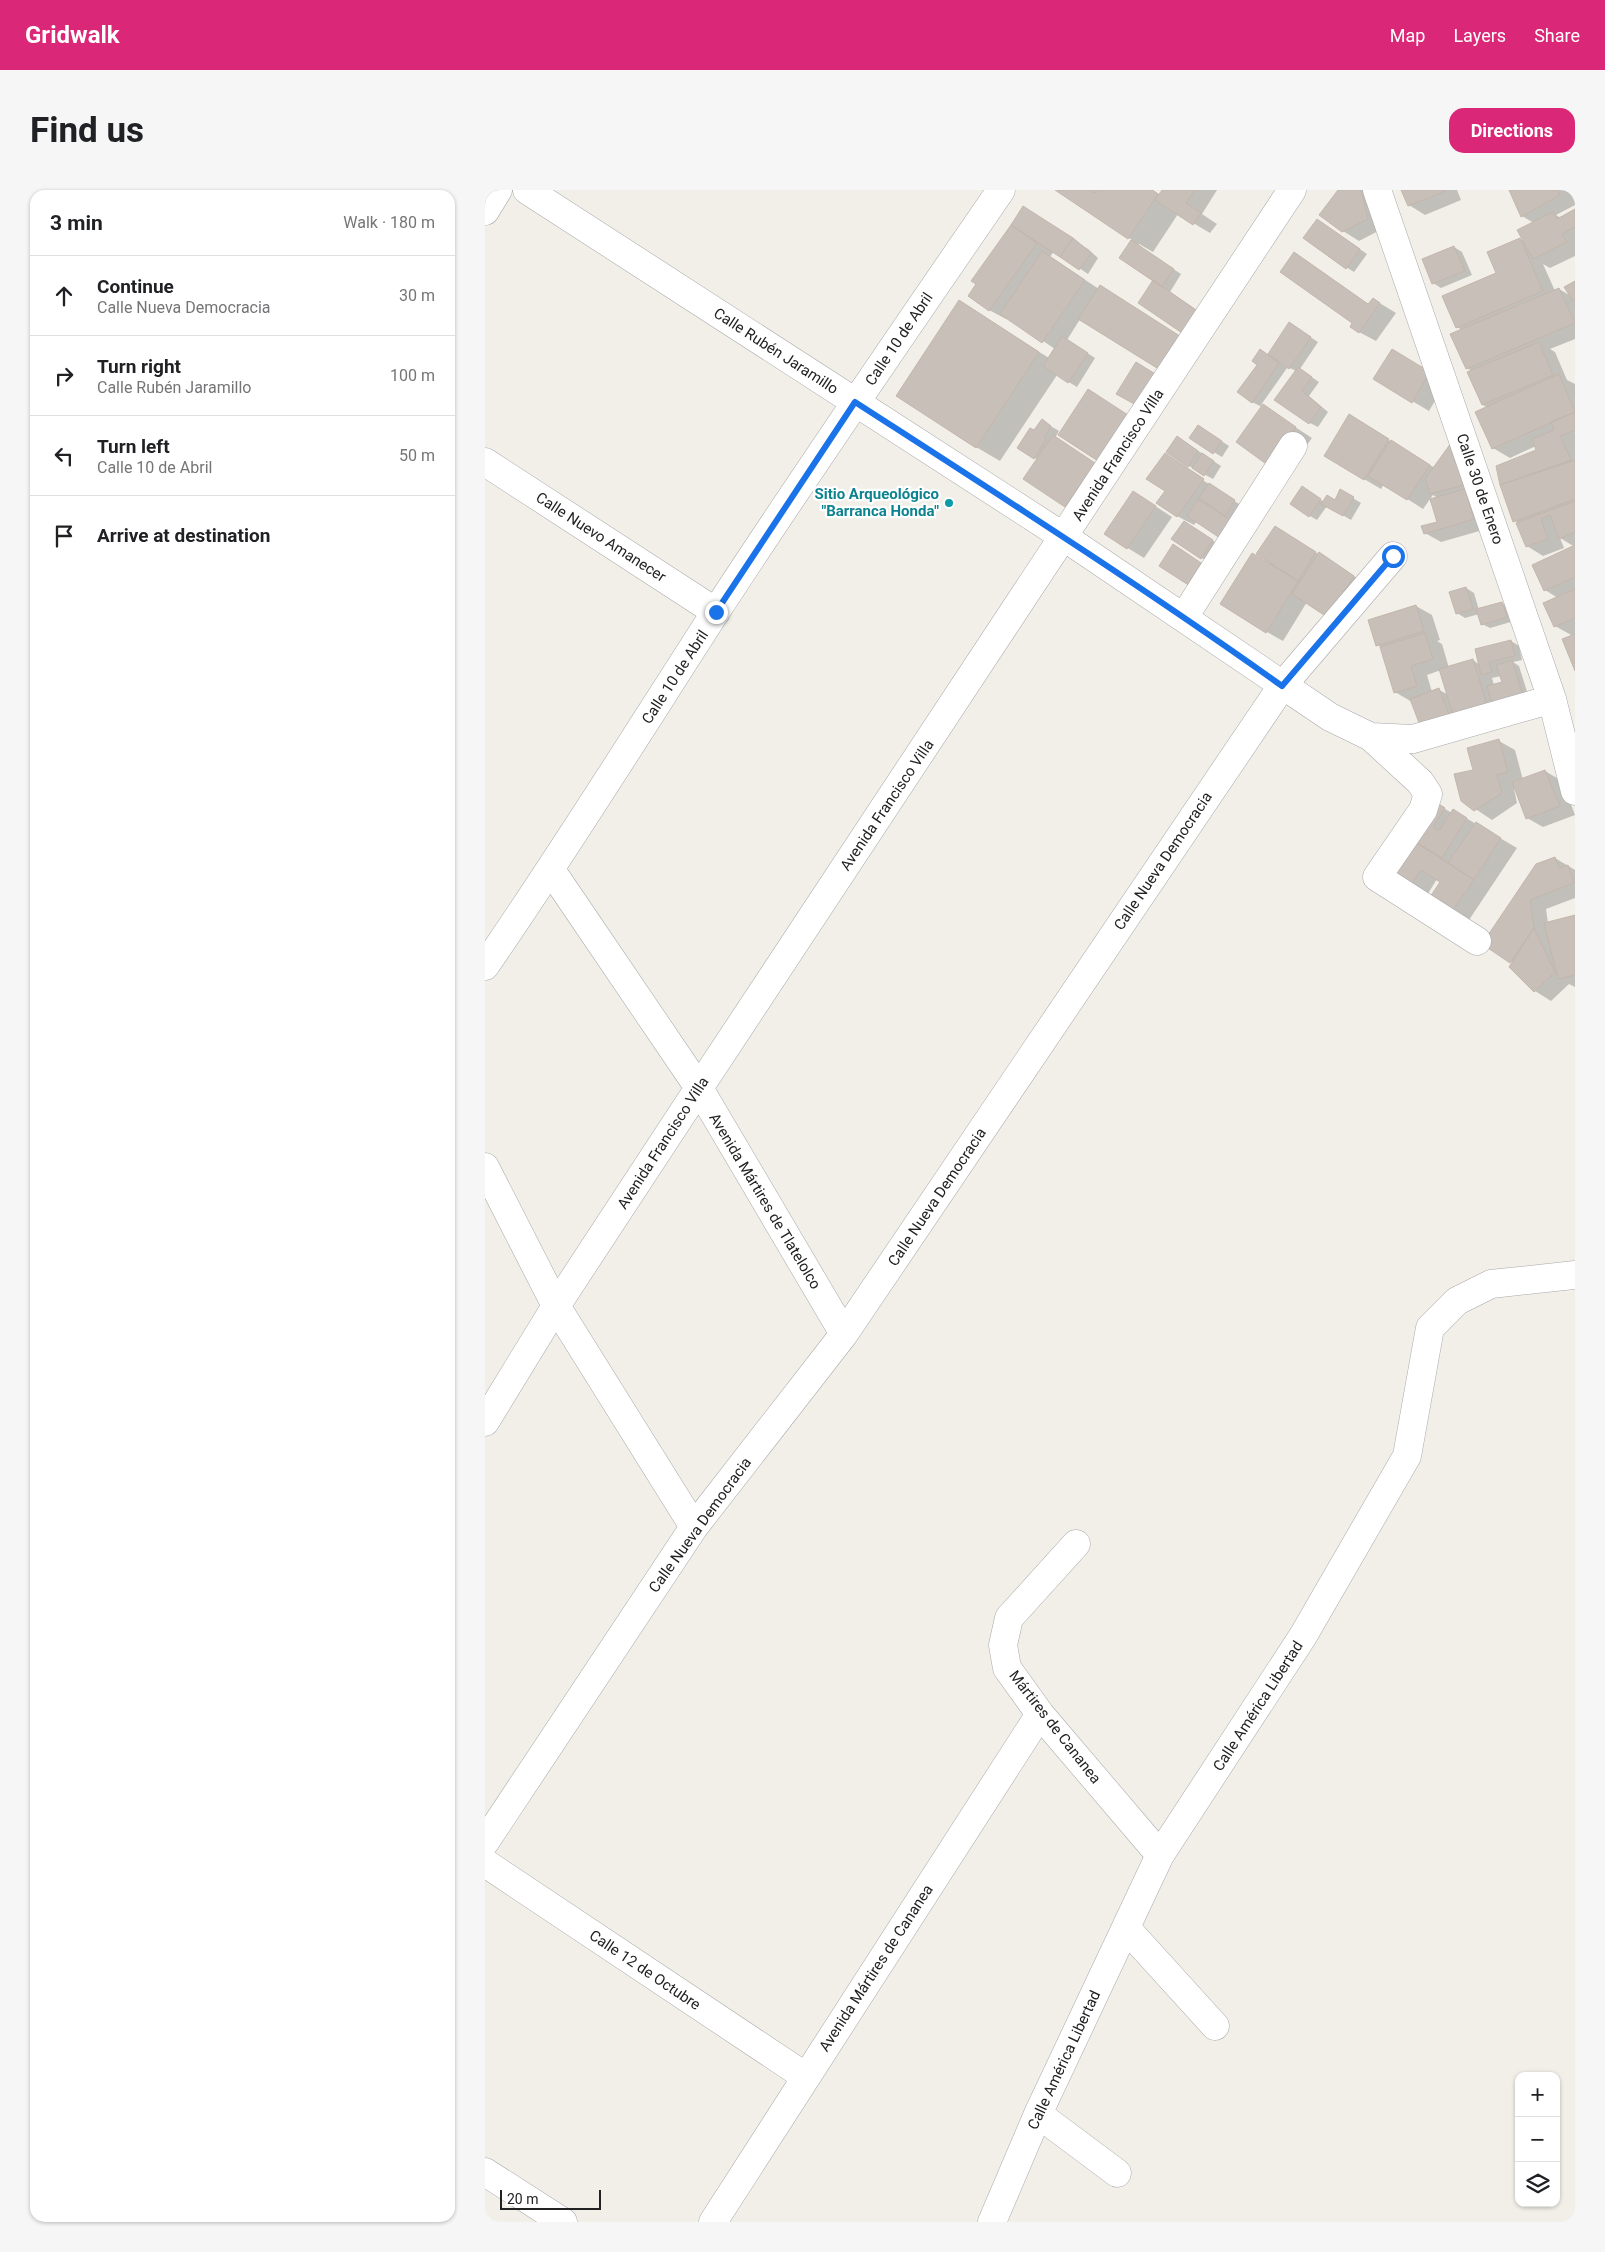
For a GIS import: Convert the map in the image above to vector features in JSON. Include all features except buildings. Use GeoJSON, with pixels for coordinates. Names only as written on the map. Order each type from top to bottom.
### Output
{"type":"FeatureCollection","features":[{"type":"Feature","properties":{"kind":"street"},"geometry":{"type":"LineString","coordinates":[[485,211],[499,190]]}},
{"type":"Feature","properties":{"kind":"street","name":"Calle Rubén Jaramillo"},"geometry":{"type":"LineString","coordinates":[[527,190],[1064,537],[1185,617],[1282,686],[1330,717],[1371,737],[1413,739],[1552,698]]}},
{"type":"Feature","properties":{"kind":"street","name":"Calle 10 de Abril"},"geometry":{"type":"LineString","coordinates":[[485,966],[551,870],[716,612],[855,402],[1001,190]]}},
{"type":"Feature","properties":{"kind":"street","name":"Avenida Francisco Villa"},"geometry":{"type":"LineString","coordinates":[[485,1422],[556,1306],[1293,190]]}},
{"type":"Feature","properties":{"kind":"street","name":"Calle 30 de Enero"},"geometry":{"type":"LineString","coordinates":[[1377,190],[1552,698],[1575,791]]}},
{"type":"Feature","properties":{"kind":"street"},"geometry":{"type":"LineString","coordinates":[[1185,617],[1293,446]]}},
{"type":"Feature","properties":{"kind":"street","name":"Calle Nuevo Amanecer"},"geometry":{"type":"LineString","coordinates":[[485,462],[716,612]]}},
{"type":"Feature","properties":{"kind":"street","name":"Calle Nueva Democracia"},"geometry":{"type":"LineString","coordinates":[[485,1842],[694,1527],[844,1334],[1282,686],[1393,556]]}},
{"type":"Feature","properties":{"kind":"street"},"geometry":{"type":"LineString","coordinates":[[1371,737],[1420,782],[1428,794],[1423,810],[1377,877],[1477,941]]}},
{"type":"Feature","properties":{"kind":"street","name":"Avenida Mártires de Tlatelolco"},"geometry":{"type":"LineString","coordinates":[[551,870],[699,1088],[844,1334]]}},
{"type":"Feature","properties":{"kind":"street"},"geometry":{"type":"LineString","coordinates":[[485,1167],[556,1306],[694,1527]]}},
{"type":"Feature","properties":{"kind":"street","name":"Calle América Libertad"},"geometry":{"type":"LineString","coordinates":[[992,2222],[1038,2114],[1160,1855],[1303,1636],[1407,1456],[1429,1328],[1457,1301],[1491,1284],[1575,1275]]}},
{"type":"Feature","properties":{"kind":"street","name":"Mártires de Cananea"},"geometry":{"type":"LineString","coordinates":[[1076,1544],[1009,1618],[1003,1645],[1007,1668],[1040,1714],[1160,1855]]}},
{"type":"Feature","properties":{"kind":"street","name":"Avenida Mártires de Cananea"},"geometry":{"type":"LineString","coordinates":[[713,2222],[1040,1714]]}},
{"type":"Feature","properties":{"kind":"street","name":"Calle 12 de Octubre"},"geometry":{"type":"LineString","coordinates":[[485,1863],[806,2077]]}},
{"type":"Feature","properties":{"kind":"street"},"geometry":{"type":"LineString","coordinates":[[1126,1928],[1215,2026]]}},
{"type":"Feature","properties":{"kind":"street"},"geometry":{"type":"LineString","coordinates":[[1038,2114],[1117,2173]]}},
{"type":"Feature","properties":{"kind":"street"},"geometry":{"type":"LineString","coordinates":[[485,2172],[563,2222]]}},
{"type":"Feature","properties":{"kind":"place","name":"Sitio Arqueológico \"Barranca Honda\""},"geometry":{"type":"Point","coordinates":[949,503]}},
{"type":"Feature","properties":{"kind":"route"},"geometry":{"type":"LineString","coordinates":[[716,612],[855,402],[1185,617],[1282,686],[1393,556]]}}]}
